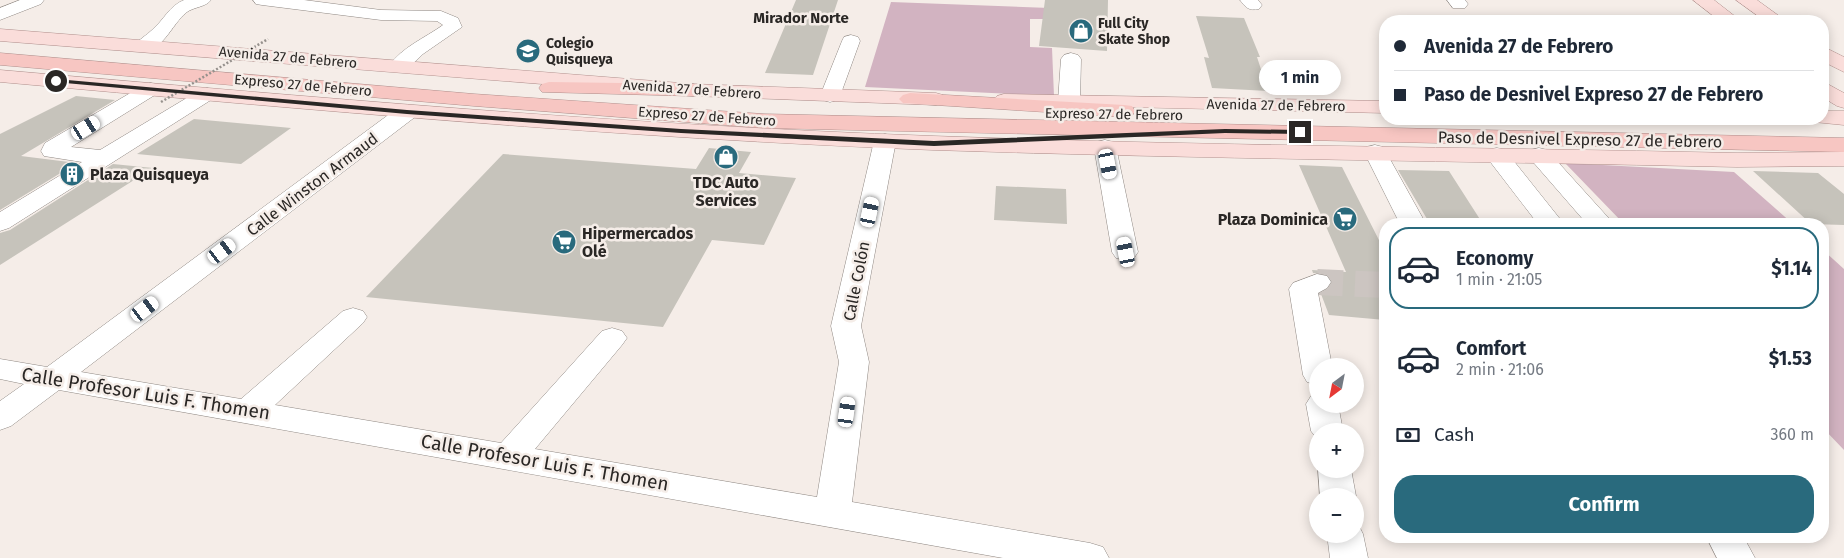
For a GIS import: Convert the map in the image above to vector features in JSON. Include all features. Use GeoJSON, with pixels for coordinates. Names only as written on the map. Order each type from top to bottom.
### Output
{"type":"FeatureCollection","features":[{"type":"Feature","properties":{"kind":"highway"},"geometry":{"type":"LineString","coordinates":[[0,48],[198,71]]}},
{"type":"Feature","properties":{"kind":"highway"},"geometry":{"type":"LineString","coordinates":[[0,59],[198,71]]}},
{"type":"Feature","properties":{"kind":"highway","name":"Expreso 27 de Febrero"},"geometry":{"type":"LineString","coordinates":[[198,71],[476,93],[764,121],[1219,124]]}},
{"type":"Feature","properties":{"kind":"highway"},"geometry":{"type":"LineString","coordinates":[[476,93],[693,90]]}},
{"type":"Feature","properties":{"kind":"highway"},"geometry":{"type":"LineString","coordinates":[[476,93],[681,131]]}},
{"type":"Feature","properties":{"kind":"highway"},"geometry":{"type":"LineString","coordinates":[[910,98],[1219,124]]}},
{"type":"Feature","properties":{"kind":"highway"},"geometry":{"type":"LineString","coordinates":[[934,144],[1219,124]]}},
{"type":"Feature","properties":{"kind":"highway","name":"Paso de Desnivel Expreso 27 de Febrero"},"geometry":{"type":"LineString","coordinates":[[1219,124],[1844,132]]}},
{"type":"Feature","properties":{"kind":"highway","name":"Paso de Desnivel Expreso 27 de Febrero"},"geometry":{"type":"LineString","coordinates":[[1219,124],[1844,145]]}},
{"type":"Feature","properties":{"kind":"main road"},"geometry":{"type":"LineString","coordinates":[[1702,0],[1723,15]]}},
{"type":"Feature","properties":{"kind":"main road"},"geometry":{"type":"LineString","coordinates":[[1745,0],[1767,15]]}},
{"type":"Feature","properties":{"kind":"main road","name":"Avenida 27 de Febrero"},"geometry":{"type":"LineString","coordinates":[[0,35],[693,90],[830,96],[1379,108]]}},
{"type":"Feature","properties":{"kind":"main road"},"geometry":{"type":"LineString","coordinates":[[1829,56],[1844,66]]}},
{"type":"Feature","properties":{"kind":"main road"},"geometry":{"type":"LineString","coordinates":[[0,76],[156,96],[207,94],[407,112],[681,131],[934,144],[1497,155],[1844,159]]}},
{"type":"Feature","properties":{"kind":"main road"},"geometry":{"type":"LineString","coordinates":[[1829,92],[1844,102]]}},
{"type":"Feature","properties":{"kind":"main road"},"geometry":{"type":"LineString","coordinates":[[1829,117],[1844,118]]}},
{"type":"Feature","properties":{"kind":"street"},"geometry":{"type":"LineString","coordinates":[[0,15],[35,0]]}},
{"type":"Feature","properties":{"kind":"street"},"geometry":{"type":"LineString","coordinates":[[144,46],[162,31],[178,6],[202,0]]}},
{"type":"Feature","properties":{"kind":"street"},"geometry":{"type":"LineString","coordinates":[[262,0],[381,15],[441,16],[452,22],[453,27],[416,50],[399,66]]}},
{"type":"Feature","properties":{"kind":"street"},"geometry":{"type":"LineString","coordinates":[[830,96],[851,41]]}},
{"type":"Feature","properties":{"kind":"street"},"geometry":{"type":"LineString","coordinates":[[1068,101],[1072,59]]}},
{"type":"Feature","properties":{"kind":"street"},"geometry":{"type":"LineString","coordinates":[[0,223],[207,94]]}},
{"type":"Feature","properties":{"kind":"street"},"geometry":{"type":"LineString","coordinates":[[105,158],[52,151],[53,148],[156,96]]}},
{"type":"Feature","properties":{"kind":"street","name":"Calle Winston Armaud"},"geometry":{"type":"LineString","coordinates":[[0,418],[407,112]]}},
{"type":"Feature","properties":{"kind":"street","name":"Calle Colón"},"geometry":{"type":"LineString","coordinates":[[833,512],[854,362],[846,326],[885,141]]}},
{"type":"Feature","properties":{"kind":"street"},"geometry":{"type":"LineString","coordinates":[[1105,147],[1126,252]]}},
{"type":"Feature","properties":{"kind":"street"},"geometry":{"type":"LineString","coordinates":[[1375,152],[1410,218]]}},
{"type":"Feature","properties":{"kind":"street"},"geometry":{"type":"LineString","coordinates":[[1497,155],[1546,218]]}},
{"type":"Feature","properties":{"kind":"street"},"geometry":{"type":"LineString","coordinates":[[1539,155],[1596,218]]}},
{"type":"Feature","properties":{"kind":"street"},"geometry":{"type":"LineString","coordinates":[[1310,286],[1316,358]]}},
{"type":"Feature","properties":{"kind":"street"},"geometry":{"type":"LineString","coordinates":[[249,410],[353,316]]}},
{"type":"Feature","properties":{"kind":"street"},"geometry":{"type":"LineString","coordinates":[[509,456],[612,338]]}},
{"type":"Feature","properties":{"kind":"street","name":"Calle Profesor Luis F. Thomen"},"geometry":{"type":"LineString","coordinates":[[0,369],[249,410],[1090,558]]}},
{"type":"Feature","properties":{"kind":"street"},"geometry":{"type":"LineString","coordinates":[[1346,543],[1349,558]]}},
{"type":"Feature","properties":{"kind":"street"},"geometry":{"type":"LineString","coordinates":[[1728,543],[1736,558]]}},
{"type":"Feature","properties":{"kind":"path"},"geometry":{"type":"LineString","coordinates":[[156,96],[268,39]]}},
{"type":"Feature","properties":{"kind":"shaded area"},"geometry":{"type":"Polygon","coordinates":[[[891,2],[1050,8],[1051,19],[1030,19],[1030,47],[1052,48],[1054,96],[865,87],[891,2]]]}},
{"type":"Feature","properties":{"kind":"shaded area"},"geometry":{"type":"Polygon","coordinates":[[[1565,163],[1734,172],[1786,218],[1618,218],[1565,163]]]}},
{"type":"Feature","properties":{"kind":"shaded area"},"geometry":{"type":"Polygon","coordinates":[[[1829,255],[1844,269],[1844,450],[1829,434],[1829,255]]]}},
{"type":"Feature","properties":{"kind":"building"},"geometry":{"type":"Polygon","coordinates":[[[796,0],[838,0],[813,75],[765,73],[796,0]]]}},
{"type":"Feature","properties":{"kind":"building"},"geometry":{"type":"Polygon","coordinates":[[[1045,0],[1108,0],[1107,51],[1039,46],[1045,0]]]}},
{"type":"Feature","properties":{"kind":"building"},"geometry":{"type":"Polygon","coordinates":[[[1196,16],[1244,18],[1260,57],[1257,57],[1268,91],[1212,88],[1204,57],[1209,58],[1196,16]]]}},
{"type":"Feature","properties":{"kind":"building"},"geometry":{"type":"Polygon","coordinates":[[[76,96],[115,100],[21,156],[77,163],[0,210],[0,134],[76,96]]]}},
{"type":"Feature","properties":{"kind":"building"},"geometry":{"type":"Polygon","coordinates":[[[194,119],[291,128],[241,164],[137,154],[194,119]]]}},
{"type":"Feature","properties":{"kind":"building","name":"Hipermercados Olé"},"geometry":{"type":"Polygon","coordinates":[[[709,148],[751,152],[739,173],[796,178],[764,245],[712,240],[663,327],[366,297],[503,154],[696,169],[709,148]]]}},
{"type":"Feature","properties":{"kind":"building"},"geometry":{"type":"Polygon","coordinates":[[[113,164],[153,168],[0,265],[0,233],[10,230],[113,164]]]}},
{"type":"Feature","properties":{"kind":"building","name":"Plaza Dominica"},"geometry":{"type":"Polygon","coordinates":[[[1299,165],[1342,167],[1379,240],[1379,319],[1329,315],[1321,294],[1329,289],[1333,281],[1327,274],[1313,273],[1312,270],[1346,272],[1299,165]]]}},
{"type":"Feature","properties":{"kind":"building"},"geometry":{"type":"Polygon","coordinates":[[[1398,170],[1449,171],[1479,218],[1426,218],[1398,170]]]}},
{"type":"Feature","properties":{"kind":"building"},"geometry":{"type":"Polygon","coordinates":[[[1753,171],[1818,173],[1844,194],[1844,225],[1829,225],[1829,218],[1804,218],[1753,171]]]}},
{"type":"Feature","properties":{"kind":"building"},"geometry":{"type":"Polygon","coordinates":[[[996,186],[1066,189],[1067,224],[994,220],[996,186]]]}},
{"type":"Feature","properties":{"kind":"tunnel"},"geometry":{"type":"LineString","coordinates":[[1317,282],[1379,285]]}},
{"type":"Feature","properties":{"kind":"place","name":"Full City Skate Shop"},"geometry":{"type":"Point","coordinates":[1081,31]}},
{"type":"Feature","properties":{"kind":"place","name":"Colegio Quisqueya"},"geometry":{"type":"Point","coordinates":[528,51]}},
{"type":"Feature","properties":{"kind":"place","name":"TDC Auto Services"},"geometry":{"type":"Point","coordinates":[726,157]}},
{"type":"Feature","properties":{"kind":"place","name":"Plaza Quisqueya"},"geometry":{"type":"Point","coordinates":[72,174]}},
{"type":"Feature","properties":{"kind":"place","name":"Plaza Dominica"},"geometry":{"type":"Point","coordinates":[1345,219]}},
{"type":"Feature","properties":{"kind":"place","name":"Hipermercados Olé"},"geometry":{"type":"Point","coordinates":[564,242]}},
{"type":"Feature","properties":{"kind":"district","name":"Mirador Norte"},"geometry":{"type":"Point","coordinates":[801,18]}},
{"type":"Feature","properties":{"kind":"route"},"geometry":{"type":"LineString","coordinates":[[56,81],[407,112],[681,131],[934,144],[1225,131],[1300,132]]}}]}
